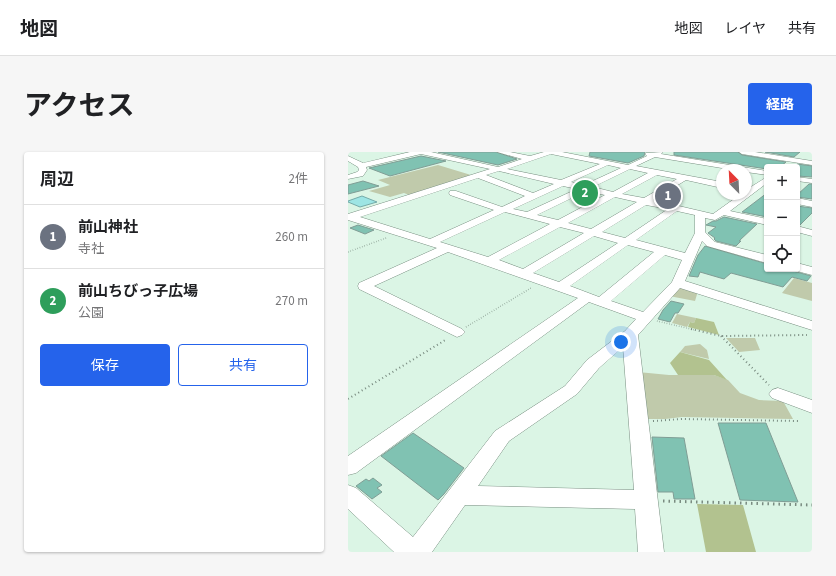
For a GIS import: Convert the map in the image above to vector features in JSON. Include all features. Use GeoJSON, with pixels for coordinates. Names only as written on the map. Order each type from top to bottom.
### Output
{"type":"FeatureCollection","features":[{"type":"Feature","properties":{"kind":"street"},"geometry":{"type":"LineString","coordinates":[[348,158],[362,166],[424,152],[700,213],[719,214],[764,222]]}},
{"type":"Feature","properties":{"kind":"street"},"geometry":{"type":"LineString","coordinates":[[500,152],[530,158]]}},
{"type":"Feature","properties":{"kind":"street"},"geometry":{"type":"LineString","coordinates":[[350,217],[551,152],[716,185]]}},
{"type":"Feature","properties":{"kind":"street"},"geometry":{"type":"LineString","coordinates":[[637,152],[658,153],[716,165]]}},
{"type":"Feature","properties":{"kind":"street"},"geometry":{"type":"LineString","coordinates":[[742,152],[812,163]]}},
{"type":"Feature","properties":{"kind":"street"},"geometry":{"type":"LineString","coordinates":[[529,215],[658,153]]}},
{"type":"Feature","properties":{"kind":"street"},"geometry":{"type":"LineString","coordinates":[[788,164],[802,153]]}},
{"type":"Feature","properties":{"kind":"street"},"geometry":{"type":"LineString","coordinates":[[523,274],[646,201],[691,179],[698,178],[708,154]]}},
{"type":"Feature","properties":{"kind":"street"},"geometry":{"type":"LineString","coordinates":[[592,160],[604,155]]}},
{"type":"Feature","properties":{"kind":"street"},"geometry":{"type":"LineString","coordinates":[[431,242],[607,163]]}},
{"type":"Feature","properties":{"kind":"street"},"geometry":{"type":"LineString","coordinates":[[348,178],[360,174],[363,170],[362,166]]}},
{"type":"Feature","properties":{"kind":"street"},"geometry":{"type":"LineString","coordinates":[[752,170],[764,172]]}},
{"type":"Feature","properties":{"kind":"street"},"geometry":{"type":"LineString","coordinates":[[489,262],[656,172]]}},
{"type":"Feature","properties":{"kind":"street"},"geometry":{"type":"LineString","coordinates":[[478,175],[532,196]]}},
{"type":"Feature","properties":{"kind":"street"},"geometry":{"type":"LineString","coordinates":[[800,179],[812,181]]}},
{"type":"Feature","properties":{"kind":"street"},"geometry":{"type":"LineString","coordinates":[[752,188],[764,181]]}},
{"type":"Feature","properties":{"kind":"street"},"geometry":{"type":"LineString","coordinates":[[752,192],[762,194]]}},
{"type":"Feature","properties":{"kind":"street"},"geometry":{"type":"LineString","coordinates":[[453,193],[503,209],[689,258]]}},
{"type":"Feature","properties":{"kind":"street"},"geometry":{"type":"LineString","coordinates":[[700,231],[737,200]]}},
{"type":"Feature","properties":{"kind":"street"},"geometry":{"type":"LineString","coordinates":[[800,201],[812,204]]}},
{"type":"Feature","properties":{"kind":"street"},"geometry":{"type":"LineString","coordinates":[[560,288],[626,241],[676,208]]}},
{"type":"Feature","properties":{"kind":"street"},"geometry":{"type":"LineString","coordinates":[[418,552],[502,436],[571,390],[592,364],[630,334],[678,283],[700,231],[700,213]]}},
{"type":"Feature","properties":{"kind":"street"},"geometry":{"type":"LineString","coordinates":[[350,217],[431,242],[645,318]]}},
{"type":"Feature","properties":{"kind":"street"},"geometry":{"type":"LineString","coordinates":[[800,230],[812,232]]}},
{"type":"Feature","properties":{"kind":"street"},"geometry":{"type":"LineString","coordinates":[[700,231],[708,243],[764,258]]}},
{"type":"Feature","properties":{"kind":"street"},"geometry":{"type":"LineString","coordinates":[[447,248],[364,286],[458,332]]}},
{"type":"Feature","properties":{"kind":"street"},"geometry":{"type":"LineString","coordinates":[[348,467],[595,300],[663,251]]}},
{"type":"Feature","properties":{"kind":"street"},"geometry":{"type":"LineString","coordinates":[[800,268],[812,271]]}},
{"type":"Feature","properties":{"kind":"street"},"geometry":{"type":"LineString","coordinates":[[678,283],[812,326]]}},
{"type":"Feature","properties":{"kind":"street"},"geometry":{"type":"LineString","coordinates":[[630,334],[650,552]]}},
{"type":"Feature","properties":{"kind":"street"},"geometry":{"type":"LineString","coordinates":[[778,394],[812,407]]}},
{"type":"Feature","properties":{"kind":"street"},"geometry":{"type":"LineString","coordinates":[[348,495],[412,552]]}},
{"type":"Feature","properties":{"kind":"street"},"geometry":{"type":"LineString","coordinates":[[458,495],[646,500]]}},
{"type":"Feature","properties":{"kind":"path"},"geometry":{"type":"LineString","coordinates":[[348,252],[400,232]]}},
{"type":"Feature","properties":{"kind":"path"},"geometry":{"type":"LineString","coordinates":[[348,399],[542,281]]}},
{"type":"Feature","properties":{"kind":"path"},"geometry":{"type":"LineString","coordinates":[[645,318],[721,336],[812,335]]}},
{"type":"Feature","properties":{"kind":"path"},"geometry":{"type":"LineString","coordinates":[[721,336],[778,394]]}},
{"type":"Feature","properties":{"kind":"path"},"geometry":{"type":"LineString","coordinates":[[638,421],[665,422],[682,419],[798,421]]}},
{"type":"Feature","properties":{"kind":"path"},"geometry":{"type":"LineString","coordinates":[[646,500],[812,505]]}},
{"type":"Feature","properties":{"kind":"green space"},"geometry":{"type":"Polygon","coordinates":[[[438,165],[471,175],[409,195],[404,193],[390,197],[369,191],[390,185],[378,180],[438,165]]]}},
{"type":"Feature","properties":{"kind":"green space"},"geometry":{"type":"Polygon","coordinates":[[[794,278],[812,283],[812,301],[782,293],[794,278]]]}},
{"type":"Feature","properties":{"kind":"green space"},"geometry":{"type":"Polygon","coordinates":[[[679,285],[698,291],[695,301],[669,296],[679,285]]]}},
{"type":"Feature","properties":{"kind":"green space"},"geometry":{"type":"Polygon","coordinates":[[[677,314],[696,318],[694,323],[690,322],[687,327],[672,323],[677,314]]]}},
{"type":"Feature","properties":{"kind":"green space"},"geometry":{"type":"Polygon","coordinates":[[[696,318],[714,322],[719,335],[688,327],[690,322],[694,323],[696,318]]]}},
{"type":"Feature","properties":{"kind":"green space"},"geometry":{"type":"Polygon","coordinates":[[[726,338],[755,338],[760,350],[739,352],[726,338]]]}},
{"type":"Feature","properties":{"kind":"green space"},"geometry":{"type":"Polygon","coordinates":[[[700,344],[707,350],[709,359],[680,352],[685,346],[700,344]]]}},
{"type":"Feature","properties":{"kind":"green space"},"geometry":{"type":"Polygon","coordinates":[[[680,352],[709,360],[727,380],[714,375],[678,375],[670,363],[680,352]]]}},
{"type":"Feature","properties":{"kind":"green space"},"geometry":{"type":"Polygon","coordinates":[[[638,372],[669,375],[714,375],[728,380],[740,393],[759,400],[783,401],[793,419],[682,417],[643,419],[638,372]]]}},
{"type":"Feature","properties":{"kind":"green space"},"geometry":{"type":"Polygon","coordinates":[[[697,504],[743,505],[756,552],[706,552],[697,504]]]}},
{"type":"Feature","properties":{"kind":"water"},"geometry":{"type":"Polygon","coordinates":[[[362,196],[377,202],[360,207],[348,202],[362,196]]]}},
{"type":"Feature","properties":{"kind":"building"},"geometry":{"type":"Polygon","coordinates":[[[438,152],[496,152],[517,159],[498,165],[438,152]]]}},
{"type":"Feature","properties":{"kind":"building"},"geometry":{"type":"Polygon","coordinates":[[[590,152],[645,152],[644,156],[628,163],[589,156],[590,152]]]}},
{"type":"Feature","properties":{"kind":"building"},"geometry":{"type":"Polygon","coordinates":[[[674,152],[738,152],[742,155],[786,162],[784,164],[764,164],[764,169],[752,167],[752,164],[734,164],[674,155],[674,152]]]}},
{"type":"Feature","properties":{"kind":"building"},"geometry":{"type":"Polygon","coordinates":[[[765,152],[800,152],[794,157],[765,152]]]}},
{"type":"Feature","properties":{"kind":"building"},"geometry":{"type":"Polygon","coordinates":[[[421,156],[446,161],[390,176],[369,168],[421,156]]]}},
{"type":"Feature","properties":{"kind":"building"},"geometry":{"type":"Polygon","coordinates":[[[800,164],[812,166],[812,177],[800,176],[800,164]]]}},
{"type":"Feature","properties":{"kind":"building"},"geometry":{"type":"Polygon","coordinates":[[[363,181],[379,186],[348,194],[348,185],[363,181]]]}},
{"type":"Feature","properties":{"kind":"building"},"geometry":{"type":"Polygon","coordinates":[[[809,184],[812,184],[812,199],[800,197],[800,192],[809,184]]]}},
{"type":"Feature","properties":{"kind":"building"},"geometry":{"type":"Polygon","coordinates":[[[764,195],[764,216],[742,212],[764,195]]]}},
{"type":"Feature","properties":{"kind":"building"},"geometry":{"type":"Polygon","coordinates":[[[800,206],[812,208],[812,213],[800,225],[800,206]]]}},
{"type":"Feature","properties":{"kind":"building"},"geometry":{"type":"Polygon","coordinates":[[[724,217],[757,224],[739,241],[741,241],[736,246],[716,241],[714,239],[715,238],[708,233],[716,227],[706,225],[724,217]]]}},
{"type":"Feature","properties":{"kind":"building"},"geometry":{"type":"Polygon","coordinates":[[[358,225],[374,230],[365,234],[350,228],[358,225]]]}},
{"type":"Feature","properties":{"kind":"building"},"geometry":{"type":"Polygon","coordinates":[[[705,246],[764,263],[764,272],[797,272],[811,276],[807,281],[792,277],[783,287],[731,273],[724,279],[700,272],[698,277],[689,276],[698,255],[705,246]]]}},
{"type":"Feature","properties":{"kind":"building"},"geometry":{"type":"Polygon","coordinates":[[[671,301],[684,304],[678,313],[675,313],[670,322],[658,319],[663,310],[671,301]]]}},
{"type":"Feature","properties":{"kind":"building"},"geometry":{"type":"Polygon","coordinates":[[[718,423],[766,423],[798,502],[740,500],[718,423]]]}},
{"type":"Feature","properties":{"kind":"building"},"geometry":{"type":"Polygon","coordinates":[[[413,433],[464,468],[438,500],[381,456],[413,433]]]}},
{"type":"Feature","properties":{"kind":"building"},"geometry":{"type":"Polygon","coordinates":[[[652,437],[684,438],[695,499],[674,499],[673,492],[658,492],[652,437]]]}},
{"type":"Feature","properties":{"kind":"building"},"geometry":{"type":"Polygon","coordinates":[[[373,478],[382,485],[377,488],[382,492],[372,499],[356,486],[366,479],[369,481],[373,478]]]}},
{"type":"Feature","properties":{"kind":"place","name":"前山ちびっ子広場"},"geometry":{"type":"Point","coordinates":[585,193]}},
{"type":"Feature","properties":{"kind":"place","name":"前山神社"},"geometry":{"type":"Point","coordinates":[668,196]}}]}
